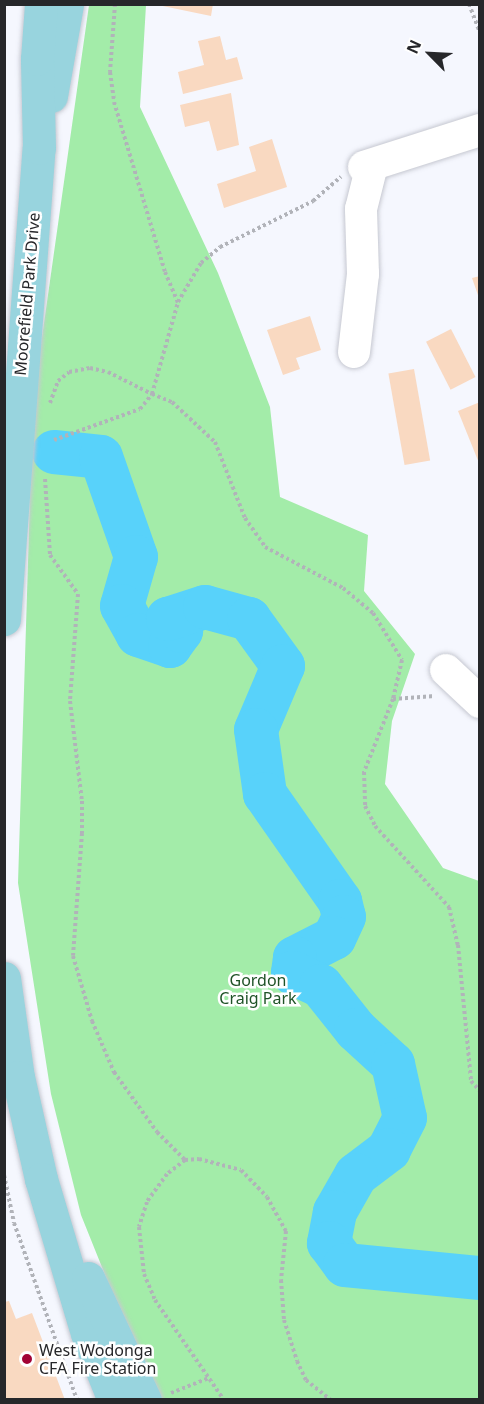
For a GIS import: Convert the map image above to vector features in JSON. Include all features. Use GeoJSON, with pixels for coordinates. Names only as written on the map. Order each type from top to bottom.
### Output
{"type":"FeatureCollection","features":[{"type":"Feature","properties":{"kind":"main road","name":"Moorefield Park Drive"},"geometry":{"type":"LineString","coordinates":[[4,619],[39,148],[37,59],[41,4]]}},
{"type":"Feature","properties":{"kind":"main road","name":"Moorefield Park Drive"},"geometry":{"type":"LineString","coordinates":[[39,148],[67,4]]}},
{"type":"Feature","properties":{"kind":"main road"},"geometry":{"type":"LineString","coordinates":[[4,978],[11,1078],[87,1333],[114,1400]]}},
{"type":"Feature","properties":{"kind":"main road"},"geometry":{"type":"LineString","coordinates":[[41,1179],[158,1396]]}},
{"type":"Feature","properties":{"kind":"street"},"geometry":{"type":"LineString","coordinates":[[354,352],[363,274],[361,216],[368,166],[480,130]]}},
{"type":"Feature","properties":{"kind":"path"},"geometry":{"type":"LineString","coordinates":[[115,4],[110,72],[114,102],[165,272],[178,302]]}},
{"type":"Feature","properties":{"kind":"path"},"geometry":{"type":"LineString","coordinates":[[469,4],[480,33]]}},
{"type":"Feature","properties":{"kind":"path"},"geometry":{"type":"LineString","coordinates":[[54,440],[140,409],[152,394],[178,302],[201,263],[220,247],[303,207],[336,180],[368,166]]}},
{"type":"Feature","properties":{"kind":"path"},"geometry":{"type":"LineString","coordinates":[[47,413],[58,381],[69,372],[90,368],[108,372],[172,402],[215,442],[245,518],[265,547],[343,588],[374,613],[402,660],[393,699],[364,772],[365,806],[375,826],[449,907],[458,945],[471,1081],[480,1091]]}},
{"type":"Feature","properties":{"kind":"path"},"geometry":{"type":"LineString","coordinates":[[44,468],[50,555],[78,594],[70,701],[82,801],[82,832],[73,956],[92,1021],[114,1072],[157,1132],[185,1160]]}},
{"type":"Feature","properties":{"kind":"path"},"geometry":{"type":"LineString","coordinates":[[393,699],[429,699],[467,687]]}},
{"type":"Feature","properties":{"kind":"path"},"geometry":{"type":"LineString","coordinates":[[224,1400],[155,1300],[144,1274],[139,1227],[147,1202],[167,1174],[185,1160],[199,1159],[241,1170],[267,1197],[286,1231],[281,1280],[285,1320],[297,1361],[306,1380],[332,1400]]}},
{"type":"Feature","properties":{"kind":"path"},"geometry":{"type":"LineString","coordinates":[[4,1175],[14,1223],[77,1400]]}},
{"type":"Feature","properties":{"kind":"path"},"geometry":{"type":"LineString","coordinates":[[158,1396],[209,1378]]}},
{"type":"Feature","properties":{"kind":"green space","name":"Gordon Craig Park"},"geometry":{"type":"Polygon","coordinates":[[[89,5],[146,5],[140,107],[218,273],[270,407],[280,497],[368,535],[364,591],[415,654],[392,721],[385,784],[443,868],[479,881],[479,1399],[155,1399],[81,1215],[51,1094],[18,883],[33,401],[89,5]]]}},
{"type":"Feature","properties":{"kind":"building"},"geometry":{"type":"Polygon","coordinates":[[[153,4],[213,4],[211,16],[153,4]]]}},
{"type":"Feature","properties":{"kind":"building"},"geometry":{"type":"Polygon","coordinates":[[[220,36],[226,60],[237,57],[243,79],[183,94],[178,72],[204,65],[198,41],[220,36]]]}},
{"type":"Feature","properties":{"kind":"building"},"geometry":{"type":"Polygon","coordinates":[[[231,93],[239,145],[217,151],[209,121],[185,127],[180,105],[231,93]]]}},
{"type":"Feature","properties":{"kind":"building"},"geometry":{"type":"Polygon","coordinates":[[[272,139],[287,187],[224,208],[217,184],[256,171],[249,147],[272,139]]]}},
{"type":"Feature","properties":{"kind":"building"},"geometry":{"type":"Polygon","coordinates":[[[480,276],[480,298],[479,298],[472,278],[480,276]]]}},
{"type":"Feature","properties":{"kind":"building"},"geometry":{"type":"Polygon","coordinates":[[[310,316],[321,350],[296,358],[300,369],[283,375],[267,330],[310,316]]]}},
{"type":"Feature","properties":{"kind":"building"},"geometry":{"type":"Polygon","coordinates":[[[451,329],[476,377],[451,390],[426,342],[451,329]]]}},
{"type":"Feature","properties":{"kind":"building"},"geometry":{"type":"Polygon","coordinates":[[[414,369],[430,461],[405,465],[388,374],[414,369]]]}},
{"type":"Feature","properties":{"kind":"building"},"geometry":{"type":"Polygon","coordinates":[[[480,402],[480,463],[479,463],[458,411],[480,402]]]}},
{"type":"Feature","properties":{"kind":"building","name":"West Wodonga CFA Fire Station"},"geometry":{"type":"Polygon","coordinates":[[[9,1301],[16,1319],[32,1313],[65,1400],[4,1400],[4,1302],[9,1301]]]}},
{"type":"Feature","properties":{"kind":"waterway"},"geometry":{"type":"LineString","coordinates":[[54,452],[101,457],[136,557],[122,606],[138,635],[170,646],[181,631],[168,619],[205,607],[249,619],[283,666],[256,730],[265,794],[340,901],[344,917],[334,938],[295,958],[293,973],[321,986],[356,1030],[393,1064],[405,1118],[389,1150],[356,1175],[335,1212],[329,1243],[345,1265],[480,1278]]}},
{"type":"Feature","properties":{"kind":"place","name":"West Wodonga CFA Fire Station"},"geometry":{"type":"Point","coordinates":[27,1359]}}]}
